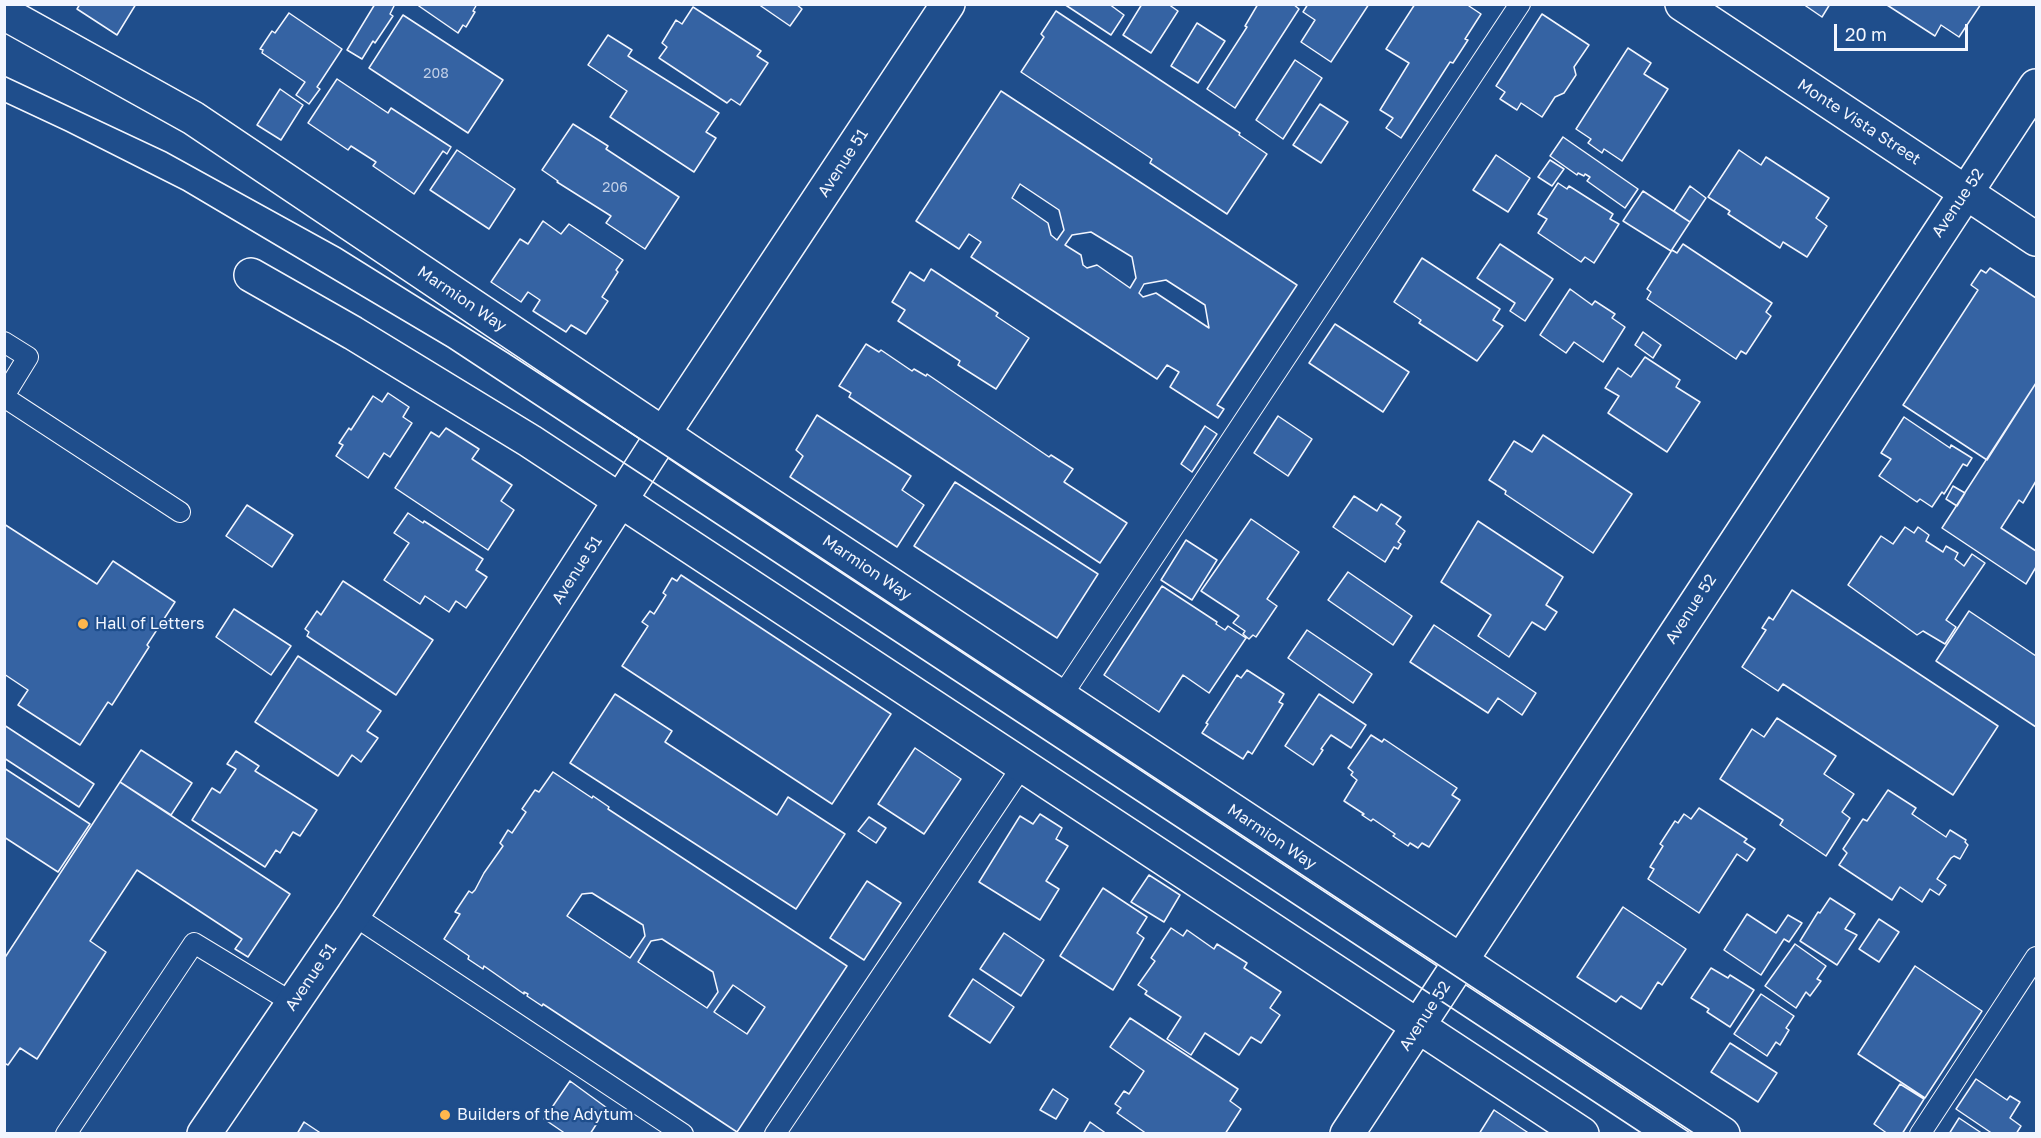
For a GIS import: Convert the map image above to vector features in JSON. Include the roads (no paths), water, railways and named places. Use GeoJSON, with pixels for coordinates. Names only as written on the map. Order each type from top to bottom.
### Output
{"type":"FeatureCollection","features":[{"type":"Feature","properties":{"kind":"street","name":"Avenue 51"},"geometry":{"type":"LineString","coordinates":[[204,1134],[353,915],[664,435],[948,4]]}},
{"type":"Feature","properties":{"kind":"street","name":"Monte Vista Street"},"geometry":{"type":"LineString","coordinates":[[1682,4],[2037,239]]}},
{"type":"Feature","properties":{"kind":"street","name":"Marmion Way"},"geometry":{"type":"LineString","coordinates":[[4,13],[193,118],[664,435],[1723,1134]]}},
{"type":"Feature","properties":{"kind":"street","name":"Avenue 52"},"geometry":{"type":"LineString","coordinates":[[1347,1134],[1965,192],[2037,86]]}},
{"type":"Feature","properties":{"kind":"street"},"geometry":{"type":"LineString","coordinates":[[251,275],[353,333],[530,441],[1582,1134]]}},
{"type":"Feature","properties":{"kind":"lane"},"geometry":{"type":"LineString","coordinates":[[1060,697],[1520,4]]}},
{"type":"Feature","properties":{"kind":"lane"},"geometry":{"type":"LineString","coordinates":[[4,342],[28,357],[4,397],[180,512]]}},
{"type":"Feature","properties":{"kind":"lane"},"geometry":{"type":"LineString","coordinates":[[775,1134],[1023,765]]}},
{"type":"Feature","properties":{"kind":"lane"},"geometry":{"type":"LineString","coordinates":[[353,915],[683,1134]]}},
{"type":"Feature","properties":{"kind":"lane"},"geometry":{"type":"LineString","coordinates":[[66,1134],[194,943],[293,1003]]}},
{"type":"Feature","properties":{"kind":"lane"},"geometry":{"type":"LineString","coordinates":[[1920,1134],[2037,957]]}},
{"type":"Feature","properties":{"kind":"tram line"},"geometry":{"type":"LineString","coordinates":[[4,76],[166,152],[340,248],[508,353],[1695,1134]]}},
{"type":"Feature","properties":{"kind":"tram line"},"geometry":{"type":"LineString","coordinates":[[4,102],[183,190],[448,347],[1643,1134]]}},
{"type":"Feature","properties":{"kind":"place","name":"Hall of Letters"},"geometry":{"type":"Point","coordinates":[83,624]}},
{"type":"Feature","properties":{"kind":"place","name":"Builders of the Adytum"},"geometry":{"type":"Point","coordinates":[445,1115]}}]}
